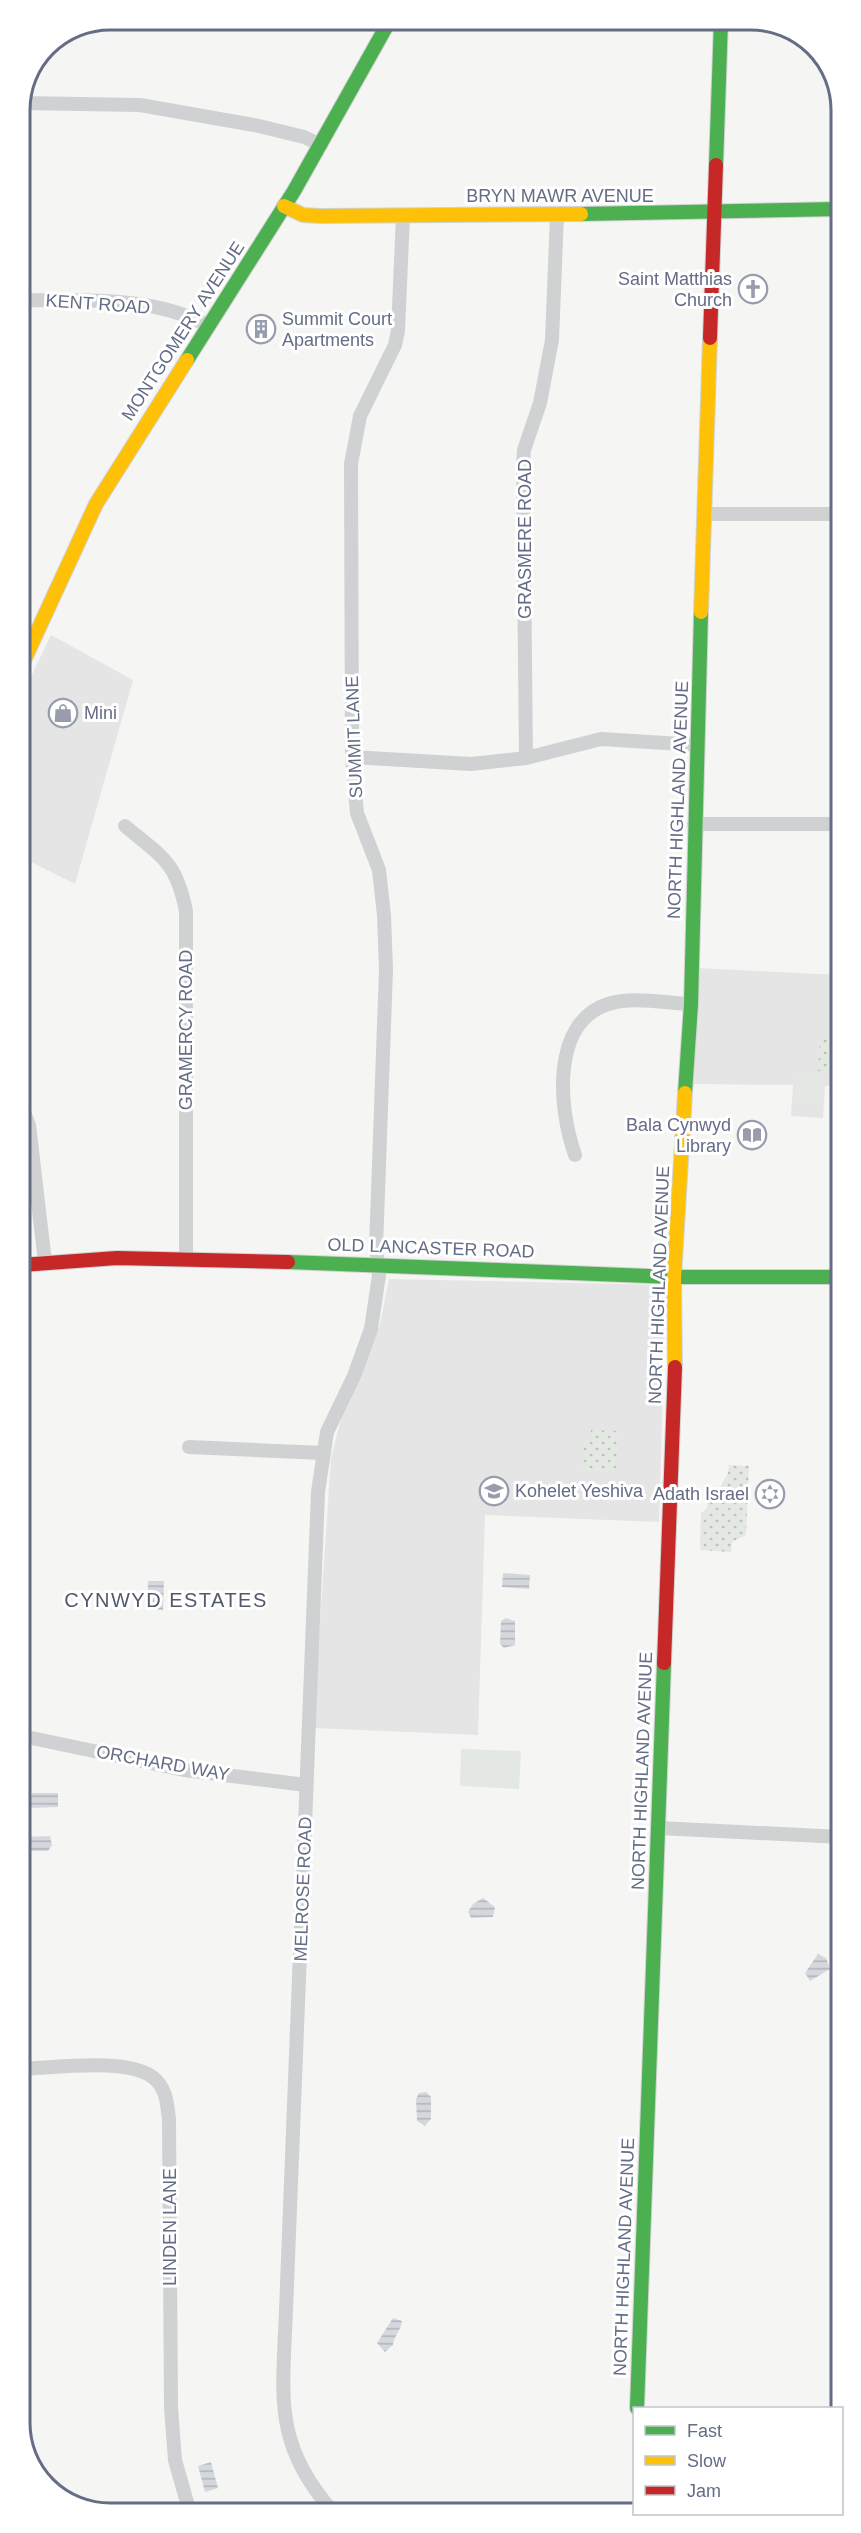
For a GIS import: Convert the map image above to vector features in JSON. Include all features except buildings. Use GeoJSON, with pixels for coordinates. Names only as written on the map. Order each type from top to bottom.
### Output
{"type":"FeatureCollection","features":[{"type":"Feature","properties":{"kind":"street","name":"MONTGOMERY AVENUE"},"geometry":{"type":"LineString","coordinates":[[30,647],[96,504],[284,206],[385,30]]}},
{"type":"Feature","properties":{"kind":"street","name":"NORTH HIGHLAND AVENUE"},"geometry":{"type":"LineString","coordinates":[[637,2407],[676,1339],[674,1277],[691,1004],[694,824],[721,30]]}},
{"type":"Feature","properties":{"kind":"street"},"geometry":{"type":"LineString","coordinates":[[31,103],[140,105],[259,126],[304,137],[321,145]]}},
{"type":"Feature","properties":{"kind":"street","name":"BRYN MAWR AVENUE"},"geometry":{"type":"LineString","coordinates":[[284,206],[303,215],[557,215],[831,209]]}},
{"type":"Feature","properties":{"kind":"street","name":"SUMMIT LANE"},"geometry":{"type":"LineString","coordinates":[[377,1264],[386,970],[384,915],[379,870],[357,813],[352,757],[351,464],[360,416],[395,345],[398,331],[403,215]]}},
{"type":"Feature","properties":{"kind":"street","name":"GRASMERE ROAD"},"geometry":{"type":"LineString","coordinates":[[526,758],[523,464],[525,450],[540,403],[552,340],[557,215]]}},
{"type":"Feature","properties":{"kind":"street","name":"KENT ROAD"},"geometry":{"type":"LineString","coordinates":[[30,300],[122,302],[193,317],[209,326]]}},
{"type":"Feature","properties":{"kind":"street"},"geometry":{"type":"LineString","coordinates":[[704,514],[831,514]]}},
{"type":"Feature","properties":{"kind":"street"},"geometry":{"type":"LineString","coordinates":[[352,757],[440,764],[471,764],[526,758],[601,739],[697,745]]}},
{"type":"Feature","properties":{"kind":"street"},"geometry":{"type":"LineString","coordinates":[[694,824],[831,824]]}},
{"type":"Feature","properties":{"kind":"street","name":"GRAMERCY ROAD"},"geometry":{"type":"LineString","coordinates":[[125,826],[171,865],[181,885],[186,911],[186,1258]]}},
{"type":"Feature","properties":{"kind":"street"},"geometry":{"type":"LineString","coordinates":[[575,1155],[567,1132],[564,1107],[565,1062],[569,1041],[578,1027],[593,1013],[615,1003],[691,1004]]}},
{"type":"Feature","properties":{"kind":"street"},"geometry":{"type":"LineString","coordinates":[[30,1134],[45,1262]]}},
{"type":"Feature","properties":{"kind":"street","name":"OLD LANCASTER ROAD"},"geometry":{"type":"LineString","coordinates":[[30,1264],[117,1257],[186,1258],[674,1277],[831,1277]]}},
{"type":"Feature","properties":{"kind":"street","name":"MELROSE ROAD"},"geometry":{"type":"LineString","coordinates":[[326,2503],[304,2473],[289,2440],[284,2408],[306,1785],[318,1492],[322,1454],[330,1424],[354,1376],[371,1329],[379,1275],[377,1264]]}},
{"type":"Feature","properties":{"kind":"street"},"geometry":{"type":"LineString","coordinates":[[189,1447],[322,1454]]}},
{"type":"Feature","properties":{"kind":"street","name":"ORCHARD WAY"},"geometry":{"type":"LineString","coordinates":[[30,1738],[184,1770],[306,1785]]}},
{"type":"Feature","properties":{"kind":"street"},"geometry":{"type":"LineString","coordinates":[[659,1828],[831,1837]]}},
{"type":"Feature","properties":{"kind":"street","name":"LINDEN LANE"},"geometry":{"type":"LineString","coordinates":[[30,2069],[92,2066],[133,2069],[144,2071],[156,2080],[165,2093],[169,2119],[171,2408],[175,2460],[187,2503]]}},
{"type":"Feature","properties":{"kind":"shaded area"},"geometry":{"type":"Polygon","coordinates":[[[51,635],[133,680],[75,884],[30,862],[30,679],[51,635]]]}},
{"type":"Feature","properties":{"kind":"shaded area"},"geometry":{"type":"Polygon","coordinates":[[[696,968],[831,975],[831,1086],[825,1086],[823,1118],[791,1116],[793,1085],[688,1084],[696,968]]]}},
{"type":"Feature","properties":{"kind":"shaded area"},"geometry":{"type":"Polygon","coordinates":[[[820,1039],[831,1040],[831,1072],[818,1071],[820,1039]]]}},
{"type":"Feature","properties":{"kind":"shaded area"},"geometry":{"type":"Polygon","coordinates":[[[797,1074],[820,1075],[818,1105],[795,1104],[797,1074]]]}},
{"type":"Feature","properties":{"kind":"shaded area","name":"Kohelet Yeshiva"},"geometry":{"type":"Polygon","coordinates":[[[389,1279],[666,1285],[659,1522],[485,1515],[478,1735],[313,1728],[331,1458],[343,1411],[362,1371],[380,1324],[389,1279]]]}},
{"type":"Feature","properties":{"kind":"shaded area"},"geometry":{"type":"Polygon","coordinates":[[[591,1430],[618,1431],[616,1472],[581,1471],[582,1444],[590,1445],[591,1430]]]}},
{"type":"Feature","properties":{"kind":"shaded area"},"geometry":{"type":"Polygon","coordinates":[[[729,1465],[749,1466],[746,1535],[732,1542],[731,1552],[700,1550],[701,1513],[707,1509],[708,1495],[717,1493],[728,1473],[729,1465]]]}},
{"type":"Feature","properties":{"kind":"shaded area"},"geometry":{"type":"Polygon","coordinates":[[[503,1573],[530,1575],[529,1589],[502,1587],[503,1573]]]}},
{"type":"Feature","properties":{"kind":"shaded area"},"geometry":{"type":"Polygon","coordinates":[[[148,1581],[164,1581],[163,1610],[147,1608],[148,1581]]]}},
{"type":"Feature","properties":{"kind":"shaded area"},"geometry":{"type":"Polygon","coordinates":[[[506,1618],[515,1621],[515,1645],[504,1648],[500,1644],[501,1621],[506,1618]]]}},
{"type":"Feature","properties":{"kind":"shaded area"},"geometry":{"type":"Polygon","coordinates":[[[461,1749],[521,1751],[519,1789],[460,1786],[461,1749]]]}},
{"type":"Feature","properties":{"kind":"shaded area"},"geometry":{"type":"Polygon","coordinates":[[[32,1793],[58,1793],[58,1807],[32,1808],[30,1802],[32,1793]]]}},
{"type":"Feature","properties":{"kind":"shaded area"},"geometry":{"type":"Polygon","coordinates":[[[50,1836],[52,1845],[48,1851],[30,1851],[30,1837],[50,1836]]]}},
{"type":"Feature","properties":{"kind":"shaded area"},"geometry":{"type":"Polygon","coordinates":[[[483,1898],[495,1907],[493,1917],[471,1918],[468,1912],[473,1904],[483,1898]]]}},
{"type":"Feature","properties":{"kind":"shaded area"},"geometry":{"type":"Polygon","coordinates":[[[818,1954],[826,1958],[830,1969],[810,1981],[805,1973],[818,1954]]]}},
{"type":"Feature","properties":{"kind":"shaded area"},"geometry":{"type":"Polygon","coordinates":[[[426,2092],[431,2097],[431,2119],[425,2126],[417,2121],[416,2099],[419,2093],[426,2092]]]}},
{"type":"Feature","properties":{"kind":"shaded area"},"geometry":{"type":"Polygon","coordinates":[[[393,2318],[402,2321],[393,2345],[385,2352],[377,2343],[393,2318]]]}},
{"type":"Feature","properties":{"kind":"shaded area"},"geometry":{"type":"Polygon","coordinates":[[[211,2462],[218,2488],[205,2492],[198,2466],[211,2462]]]}},
{"type":"Feature","properties":{"kind":"traffic: fast"},"geometry":{"type":"LineString","coordinates":[[187,360],[294,191],[384,30]]}},
{"type":"Feature","properties":{"kind":"traffic: fast"},"geometry":{"type":"LineString","coordinates":[[716,165],[721,30]]}},
{"type":"Feature","properties":{"kind":"traffic: fast"},"geometry":{"type":"LineString","coordinates":[[581,214],[831,209]]}},
{"type":"Feature","properties":{"kind":"traffic: fast"},"geometry":{"type":"LineString","coordinates":[[685,1093],[691,1004],[701,612]]}},
{"type":"Feature","properties":{"kind":"traffic: fast"},"geometry":{"type":"LineString","coordinates":[[288,1262],[674,1277],[831,1277]]}},
{"type":"Feature","properties":{"kind":"traffic: fast"},"geometry":{"type":"LineString","coordinates":[[637,2407],[664,1663]]}},
{"type":"Feature","properties":{"kind":"traffic: slow"},"geometry":{"type":"LineString","coordinates":[[284,206],[303,215],[320,216],[581,214]]}},
{"type":"Feature","properties":{"kind":"traffic: slow"},"geometry":{"type":"LineString","coordinates":[[701,612],[710,338]]}},
{"type":"Feature","properties":{"kind":"traffic: slow"},"geometry":{"type":"LineString","coordinates":[[30,647],[96,504],[187,360]]}},
{"type":"Feature","properties":{"kind":"traffic: slow"},"geometry":{"type":"LineString","coordinates":[[675,1367],[674,1277],[685,1093]]}},
{"type":"Feature","properties":{"kind":"traffic: jam"},"geometry":{"type":"LineString","coordinates":[[710,338],[716,165]]}},
{"type":"Feature","properties":{"kind":"traffic: jam"},"geometry":{"type":"LineString","coordinates":[[30,1264],[117,1258],[288,1262]]}},
{"type":"Feature","properties":{"kind":"traffic: jam"},"geometry":{"type":"LineString","coordinates":[[664,1663],[675,1367]]}},
{"type":"Feature","properties":{"kind":"place","name":"Saint Matthias Church"},"geometry":{"type":"Point","coordinates":[753,289]}},
{"type":"Feature","properties":{"kind":"place","name":"Summit Court Apartments"},"geometry":{"type":"Point","coordinates":[261,329]}},
{"type":"Feature","properties":{"kind":"place","name":"Mini"},"geometry":{"type":"Point","coordinates":[63,713]}},
{"type":"Feature","properties":{"kind":"place","name":"Bala Cynwyd Library"},"geometry":{"type":"Point","coordinates":[752,1135]}},
{"type":"Feature","properties":{"kind":"place","name":"Kohelet Yeshiva"},"geometry":{"type":"Point","coordinates":[494,1491]}},
{"type":"Feature","properties":{"kind":"place","name":"Adath Israel"},"geometry":{"type":"Point","coordinates":[770,1494]}},
{"type":"Feature","properties":{"kind":"district","name":"CYNWYD ESTATES"},"geometry":{"type":"Point","coordinates":[166,1600]}}]}
